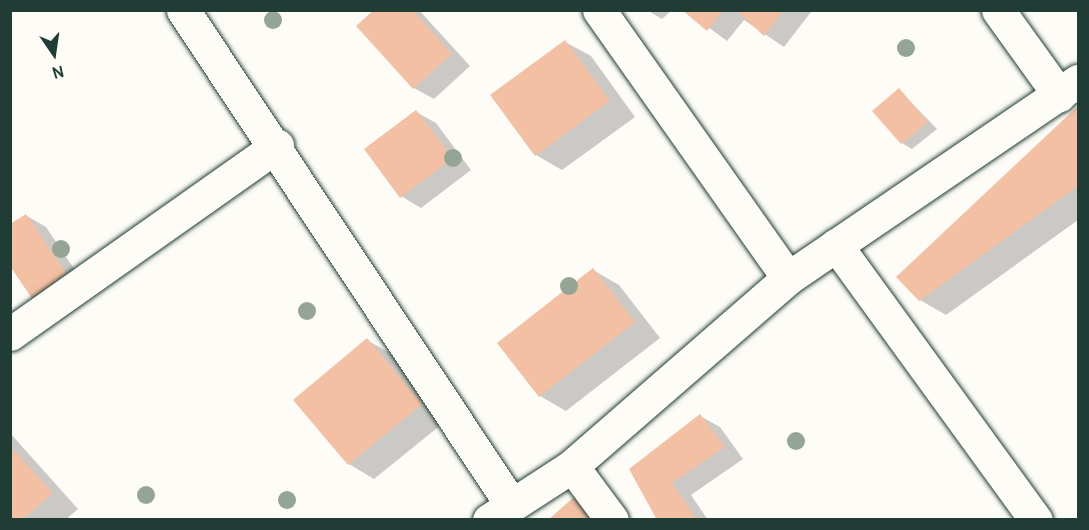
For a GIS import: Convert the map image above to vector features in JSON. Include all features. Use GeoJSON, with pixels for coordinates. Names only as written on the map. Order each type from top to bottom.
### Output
{"type":"FeatureCollection","features":[{"type":"Feature","properties":{"kind":"street"},"geometry":{"type":"LineString","coordinates":[[183,10],[277,146],[500,512],[572,466],[788,278],[1069,88],[998,10]]}},
{"type":"Feature","properties":{"kind":"street"},"geometry":{"type":"LineString","coordinates":[[599,10],[788,278]]}},
{"type":"Feature","properties":{"kind":"street"},"geometry":{"type":"LineString","coordinates":[[10,334],[277,146]]}},
{"type":"Feature","properties":{"kind":"street"},"geometry":{"type":"LineString","coordinates":[[836,245],[1036,519]]}},
{"type":"Feature","properties":{"kind":"street"},"geometry":{"type":"LineString","coordinates":[[572,466],[612,519]]}},
{"type":"Feature","properties":{"kind":"building"},"geometry":{"type":"Polygon","coordinates":[[[374,10],[412,10],[452,54],[413,89],[356,26],[374,10]]]}},
{"type":"Feature","properties":{"kind":"building"},"geometry":{"type":"Polygon","coordinates":[[[682,10],[723,10],[707,31],[682,10]]]}},
{"type":"Feature","properties":{"kind":"building"},"geometry":{"type":"Polygon","coordinates":[[[736,10],[784,10],[764,36],[736,10]]]}},
{"type":"Feature","properties":{"kind":"building"},"geometry":{"type":"Polygon","coordinates":[[[565,40],[610,101],[535,156],[490,95],[565,40]]]}},
{"type":"Feature","properties":{"kind":"building"},"geometry":{"type":"Polygon","coordinates":[[[899,88],[928,122],[901,144],[872,111],[899,88]]]}},
{"type":"Feature","properties":{"kind":"building"},"geometry":{"type":"Polygon","coordinates":[[[1078,106],[1078,186],[919,301],[896,277],[1078,106]]]}},
{"type":"Feature","properties":{"kind":"building"},"geometry":{"type":"Polygon","coordinates":[[[416,110],[453,158],[400,198],[364,149],[416,110]]]}},
{"type":"Feature","properties":{"kind":"building"},"geometry":{"type":"Polygon","coordinates":[[[26,214],[68,276],[33,300],[10,266],[10,224],[26,214]]]}},
{"type":"Feature","properties":{"kind":"building"},"geometry":{"type":"Polygon","coordinates":[[[593,268],[635,322],[539,397],[497,343],[593,268]]]}},
{"type":"Feature","properties":{"kind":"building"},"geometry":{"type":"Polygon","coordinates":[[[367,338],[422,404],[348,465],[293,400],[367,338]]]}},
{"type":"Feature","properties":{"kind":"building"},"geometry":{"type":"Polygon","coordinates":[[[700,414],[725,447],[672,483],[697,520],[657,520],[629,469],[700,414]]]}},
{"type":"Feature","properties":{"kind":"building"},"geometry":{"type":"Polygon","coordinates":[[[10,446],[53,493],[22,520],[10,520],[10,446]]]}},
{"type":"Feature","properties":{"kind":"building"},"geometry":{"type":"Polygon","coordinates":[[[575,496],[595,520],[548,520],[575,496]]]}}]}
